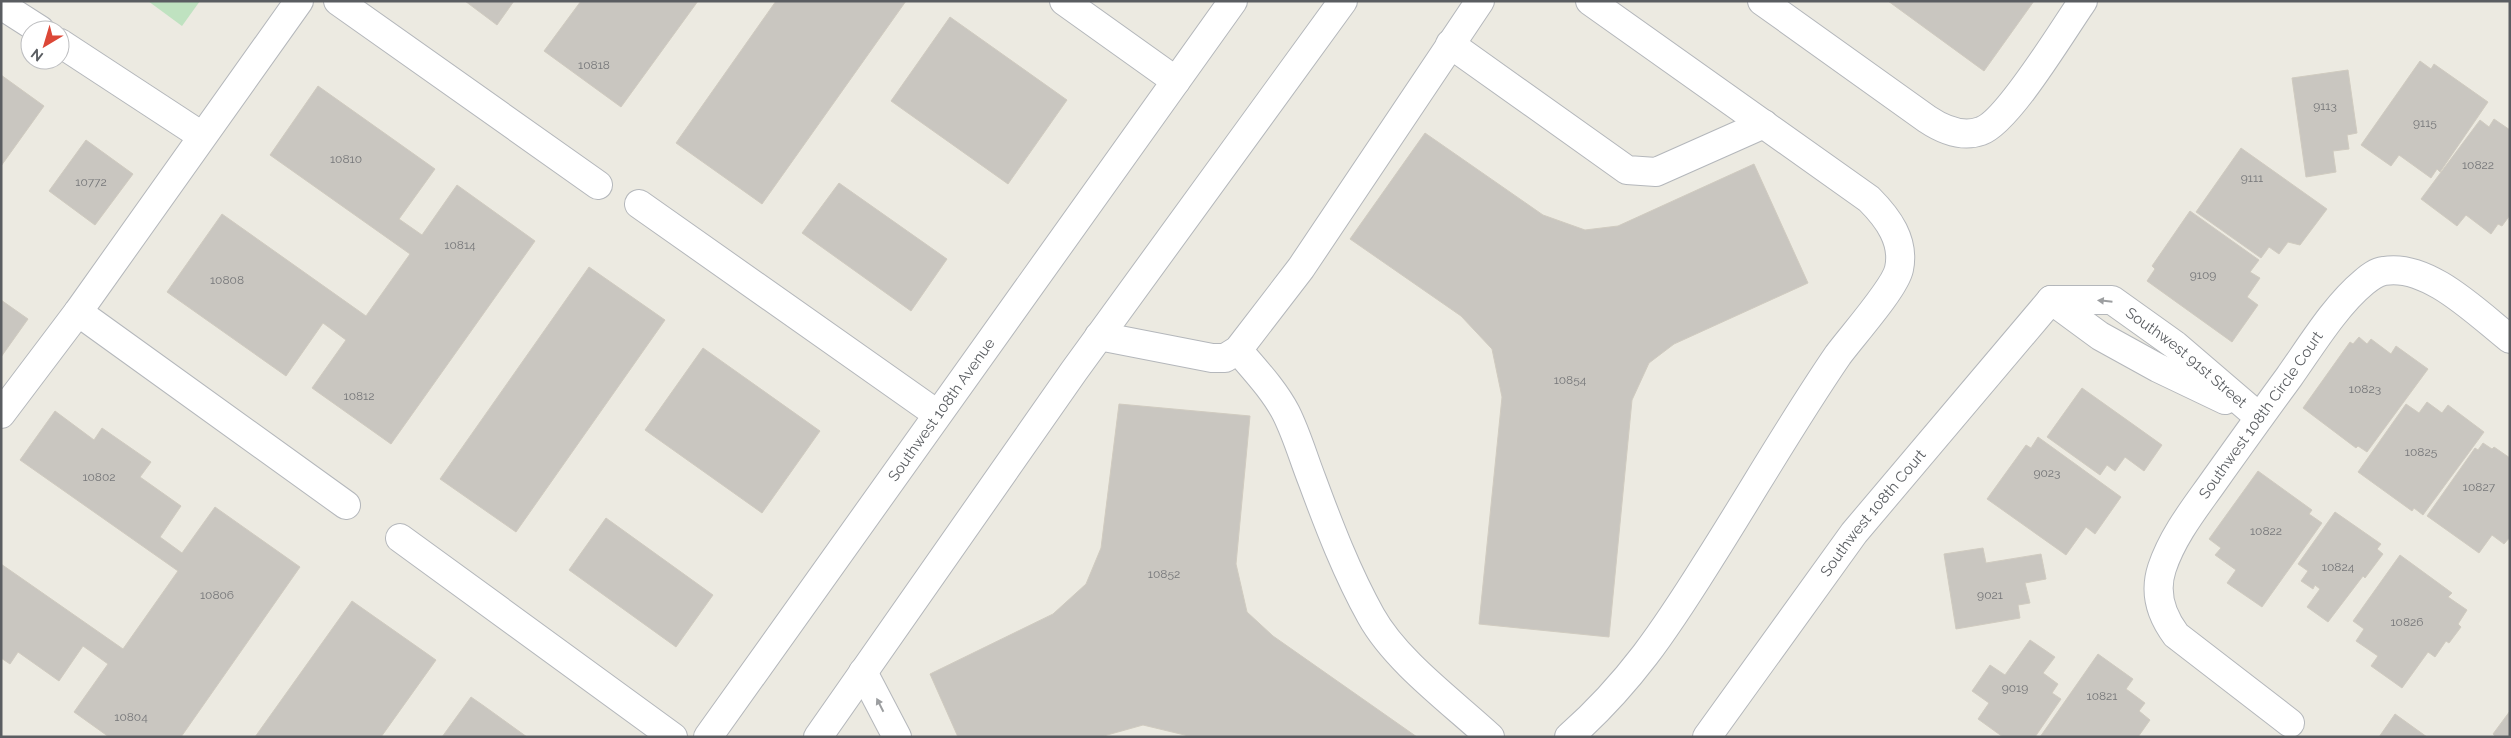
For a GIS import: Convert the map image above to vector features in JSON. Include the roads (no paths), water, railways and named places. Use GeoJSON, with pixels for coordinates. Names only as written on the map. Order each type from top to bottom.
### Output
{"type":"FeatureCollection","features":[{"type":"Feature","properties":{"kind":"street"},"geometry":{"type":"LineString","coordinates":[[1,414],[78,312],[299,1]]}},
{"type":"Feature","properties":{"kind":"street"},"geometry":{"type":"LineString","coordinates":[[338,1],[598,185]]}},
{"type":"Feature","properties":{"kind":"street"},"geometry":{"type":"LineString","coordinates":[[1064,1],[1176,81]]}},
{"type":"Feature","properties":{"kind":"street","name":"Southwest 108th Avenue"},"geometry":{"type":"LineString","coordinates":[[708,737],[1233,1]]}},
{"type":"Feature","properties":{"kind":"street"},"geometry":{"type":"LineString","coordinates":[[818,737],[1099,336],[1342,1]]}},
{"type":"Feature","properties":{"kind":"street"},"geometry":{"type":"LineString","coordinates":[[1099,336],[1212,358],[1225,358],[1238,350],[1301,268],[1480,1]]}},
{"type":"Feature","properties":{"kind":"street"},"geometry":{"type":"LineString","coordinates":[[1569,737],[1620,687],[1651,650],[1838,356],[1897,276],[1900,247],[1890,223],[1869,199],[1590,1]]}},
{"type":"Feature","properties":{"kind":"street"},"geometry":{"type":"LineString","coordinates":[[1762,1],[1933,123],[1952,132],[1965,133],[1980,132],[1998,120],[2012,104],[2083,1]]}},
{"type":"Feature","properties":{"kind":"street"},"geometry":{"type":"LineString","coordinates":[[1,5],[24,20]]}},
{"type":"Feature","properties":{"kind":"street"},"geometry":{"type":"LineString","coordinates":[[1450,44],[1627,170],[1656,172],[1764,124]]}},
{"type":"Feature","properties":{"kind":"street"},"geometry":{"type":"LineString","coordinates":[[70,50],[202,136]]}},
{"type":"Feature","properties":{"kind":"street"},"geometry":{"type":"LineString","coordinates":[[639,204],[937,414]]}},
{"type":"Feature","properties":{"kind":"street","name":"Southwest 108th Circle Court"},"geometry":{"type":"LineString","coordinates":[[2290,722],[2176,635],[2168,624],[2159,601],[2161,570],[2182,526],[2331,320],[2363,282],[2374,274],[2391,270],[2425,277],[2444,287],[2510,339]]}},
{"type":"Feature","properties":{"kind":"street","name":"Southwest 91st Street"},"geometry":{"type":"LineString","coordinates":[[2051,300],[2100,336],[2158,368],[2259,417]]}},
{"type":"Feature","properties":{"kind":"street","name":"Southwest 91st Street"},"geometry":{"type":"LineString","coordinates":[[2051,300],[2112,300],[2175,345],[2259,417]]}},
{"type":"Feature","properties":{"kind":"street","name":"Southwest 108th Court"},"geometry":{"type":"LineString","coordinates":[[1707,737],[1848,540],[2051,300]]}},
{"type":"Feature","properties":{"kind":"street"},"geometry":{"type":"LineString","coordinates":[[78,312],[346,505]]}},
{"type":"Feature","properties":{"kind":"street"},"geometry":{"type":"LineString","coordinates":[[1238,350],[1275,395],[1286,413],[1301,444],[1334,538],[1371,617],[1388,641],[1407,662],[1490,737]]}},
{"type":"Feature","properties":{"kind":"street"},"geometry":{"type":"LineString","coordinates":[[400,538],[673,737]]}},
{"type":"Feature","properties":{"kind":"street"},"geometry":{"type":"LineString","coordinates":[[863,672],[897,737]]}}]}
